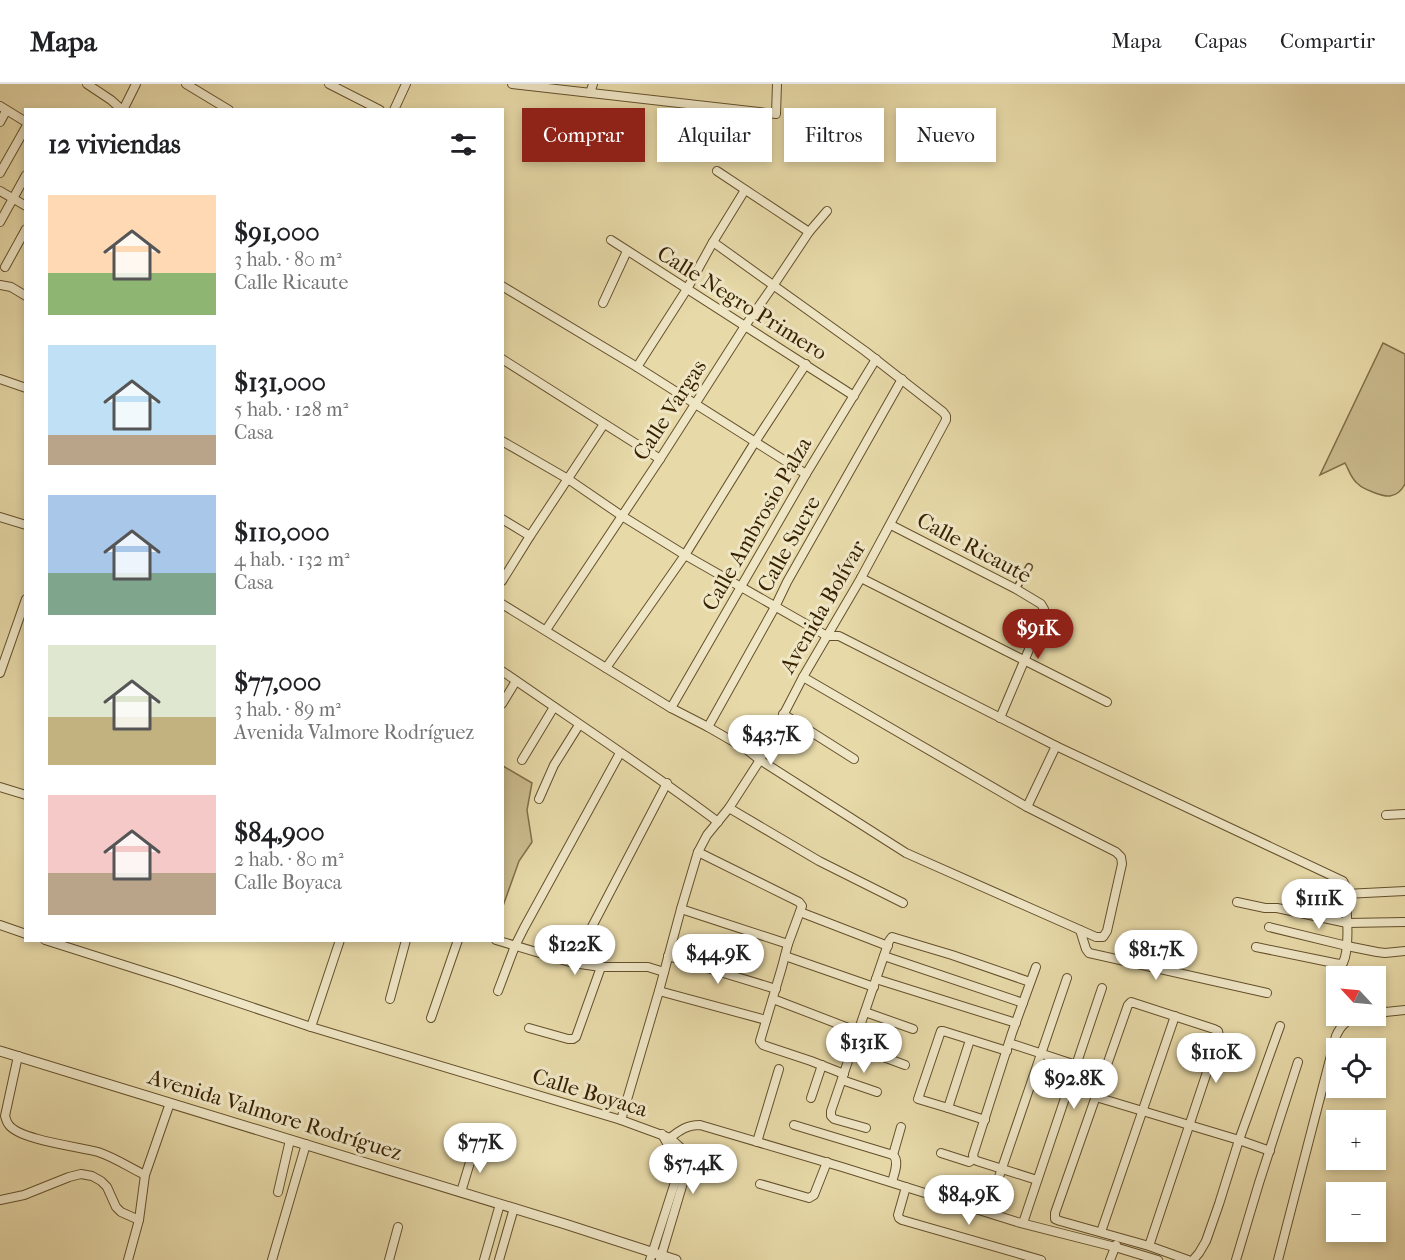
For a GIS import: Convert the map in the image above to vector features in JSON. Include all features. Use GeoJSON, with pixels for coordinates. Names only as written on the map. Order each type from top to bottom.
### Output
{"type":"FeatureCollection","features":[{"type":"Feature","properties":{"kind":"street"},"geometry":{"type":"LineString","coordinates":[[87,84],[120,108]]}},
{"type":"Feature","properties":{"kind":"street"},"geometry":{"type":"LineString","coordinates":[[123,108],[136,84]]}},
{"type":"Feature","properties":{"kind":"street"},"geometry":{"type":"LineString","coordinates":[[186,84],[226,108]]}},
{"type":"Feature","properties":{"kind":"street"},"geometry":{"type":"LineString","coordinates":[[329,84],[376,108]]}},
{"type":"Feature","properties":{"kind":"street"},"geometry":{"type":"LineString","coordinates":[[395,108],[405,84]]}},
{"type":"Feature","properties":{"kind":"street"},"geometry":{"type":"LineString","coordinates":[[512,84],[776,114],[777,84]]}},
{"type":"Feature","properties":{"kind":"street"},"geometry":{"type":"LineString","coordinates":[[590,93],[593,84]]}},
{"type":"Feature","properties":{"kind":"street"},"geometry":{"type":"LineString","coordinates":[[0,122],[3,108],[24,121]]}},
{"type":"Feature","properties":{"kind":"street"},"geometry":{"type":"LineString","coordinates":[[0,173],[24,131]]}},
{"type":"Feature","properties":{"kind":"street"},"geometry":{"type":"LineString","coordinates":[[717,171],[809,232]]}},
{"type":"Feature","properties":{"kind":"street"},"geometry":{"type":"LineString","coordinates":[[0,222],[24,179]]}},
{"type":"Feature","properties":{"kind":"street"},"geometry":{"type":"LineString","coordinates":[[637,367],[687,289],[745,190]]}},
{"type":"Feature","properties":{"kind":"street"},"geometry":{"type":"LineString","coordinates":[[0,191],[24,205]]}},
{"type":"Feature","properties":{"kind":"street","name":"Calle Vargas"},"geometry":{"type":"LineString","coordinates":[[546,630],[696,405],[745,326],[809,232],[827,210]]}},
{"type":"Feature","properties":{"kind":"street"},"geometry":{"type":"LineString","coordinates":[[5,267],[24,233]]}},
{"type":"Feature","properties":{"kind":"street","name":"Calle Negro Primero"},"geometry":{"type":"LineString","coordinates":[[611,240],[855,396]]}},
{"type":"Feature","properties":{"kind":"street","name":"Avenida Bolívar"},"geometry":{"type":"LineString","coordinates":[[621,1120],[698,852],[707,835],[729,808],[760,760],[803,677],[891,525],[946,420],[943,412],[876,359],[713,242]]}},
{"type":"Feature","properties":{"kind":"street"},"geometry":{"type":"LineString","coordinates":[[603,303],[627,251]]}},
{"type":"Feature","properties":{"kind":"street"},"geometry":{"type":"LineString","coordinates":[[0,285],[24,294]]}},
{"type":"Feature","properties":{"kind":"street"},"geometry":{"type":"LineString","coordinates":[[504,287],[637,367],[806,474]]}},
{"type":"Feature","properties":{"kind":"street","name":"Calle Ambrosio Palza"},"geometry":{"type":"LineString","coordinates":[[671,708],[806,474],[876,359]]}},
{"type":"Feature","properties":{"kind":"street"},"geometry":{"type":"LineString","coordinates":[[504,360],[660,459]]}},
{"type":"Feature","properties":{"kind":"street"},"geometry":{"type":"LineString","coordinates":[[606,668],[685,555],[806,364]]}},
{"type":"Feature","properties":{"kind":"street"},"geometry":{"type":"LineString","coordinates":[[0,380],[24,387]]}},
{"type":"Feature","properties":{"kind":"street","name":"Calle Sucre"},"geometry":{"type":"LineString","coordinates":[[708,727],[787,582],[902,380]]}},
{"type":"Feature","properties":{"kind":"street"},"geometry":{"type":"LineString","coordinates":[[504,578],[604,424]]}},
{"type":"Feature","properties":{"kind":"street"},"geometry":{"type":"LineString","coordinates":[[504,442],[568,479],[685,555],[827,636],[839,636],[1056,746],[1343,881],[1347,923],[1347,946],[1343,963],[1256,947]]}},
{"type":"Feature","properties":{"kind":"street"},"geometry":{"type":"LineString","coordinates":[[0,517],[24,524]]}},
{"type":"Feature","properties":{"kind":"street"},"geometry":{"type":"LineString","coordinates":[[504,520],[530,536]]}},
{"type":"Feature","properties":{"kind":"street","name":"Calle Ricaute"},"geometry":{"type":"LineString","coordinates":[[891,525],[1041,604],[1044,614],[1023,661]]}},
{"type":"Feature","properties":{"kind":"street"},"geometry":{"type":"LineString","coordinates":[[1016,589],[1029,567]]}},
{"type":"Feature","properties":{"kind":"street"},"geometry":{"type":"LineString","coordinates":[[861,578],[1107,702]]}},
{"type":"Feature","properties":{"kind":"street"},"geometry":{"type":"LineString","coordinates":[[0,674],[3,653],[24,604]]}},
{"type":"Feature","properties":{"kind":"street"},"geometry":{"type":"LineString","coordinates":[[504,605],[671,708],[746,749],[906,853],[1096,937],[1103,937],[1107,931],[1122,864],[1121,857],[1116,852],[1027,807],[803,677]]}},
{"type":"Feature","properties":{"kind":"street"},"geometry":{"type":"LineString","coordinates":[[1000,718],[1023,661]]}},
{"type":"Feature","properties":{"kind":"street"},"geometry":{"type":"LineString","coordinates":[[504,672],[667,783],[718,822]]}},
{"type":"Feature","properties":{"kind":"street"},"geometry":{"type":"LineString","coordinates":[[504,702],[516,681]]}},
{"type":"Feature","properties":{"kind":"street"},"geometry":{"type":"LineString","coordinates":[[522,760],[554,707]]}},
{"type":"Feature","properties":{"kind":"street"},"geometry":{"type":"LineString","coordinates":[[783,714],[854,759]]}},
{"type":"Feature","properties":{"kind":"street"},"geometry":{"type":"LineString","coordinates":[[539,799],[554,765],[579,725]]}},
{"type":"Feature","properties":{"kind":"street"},"geometry":{"type":"LineString","coordinates":[[1027,807],[1056,746]]}},
{"type":"Feature","properties":{"kind":"street"},"geometry":{"type":"LineString","coordinates":[[498,991],[515,946],[620,753]]}},
{"type":"Feature","properties":{"kind":"street"},"geometry":{"type":"LineString","coordinates":[[573,963],[667,783]]}},
{"type":"Feature","properties":{"kind":"street"},"geometry":{"type":"LineString","coordinates":[[0,787],[24,794]]}},
{"type":"Feature","properties":{"kind":"street"},"geometry":{"type":"LineString","coordinates":[[729,808],[819,861],[903,903]]}},
{"type":"Feature","properties":{"kind":"street"},"geometry":{"type":"LineString","coordinates":[[1386,815],[1405,814]]}},
{"type":"Feature","properties":{"kind":"street"},"geometry":{"type":"LineString","coordinates":[[698,852],[799,902],[802,906],[788,945],[761,1044],[822,1065],[877,1092]]}},
{"type":"Feature","properties":{"kind":"street"},"geometry":{"type":"LineString","coordinates":[[1345,894],[1405,891]]}},
{"type":"Feature","properties":{"kind":"street"},"geometry":{"type":"LineString","coordinates":[[1237,902],[1347,923],[1405,922]]}},
{"type":"Feature","properties":{"kind":"street"},"geometry":{"type":"LineString","coordinates":[[681,909],[788,945]]}},
{"type":"Feature","properties":{"kind":"street"},"geometry":{"type":"LineString","coordinates":[[800,912],[888,946]]}},
{"type":"Feature","properties":{"kind":"street"},"geometry":{"type":"LineString","coordinates":[[0,925],[24,933]]}},
{"type":"Feature","properties":{"kind":"street"},"geometry":{"type":"LineString","coordinates":[[1269,927],[1385,953],[1405,951]]}},
{"type":"Feature","properties":{"kind":"street"},"geometry":{"type":"LineString","coordinates":[[1080,930],[1089,953],[1267,993]]}},
{"type":"Feature","properties":{"kind":"street"},"geometry":{"type":"LineString","coordinates":[[866,1128],[834,1119],[831,1111],[892,937],[1030,982]]}},
{"type":"Feature","properties":{"kind":"street","name":"Calle Boyaca"},"geometry":{"type":"LineString","coordinates":[[51,942],[311,1027],[621,1120],[666,1136],[692,1125],[700,1125],[1023,1223],[1158,1260]]}},
{"type":"Feature","properties":{"kind":"street"},"geometry":{"type":"LineString","coordinates":[[311,1027],[339,942]]}},
{"type":"Feature","properties":{"kind":"street"},"geometry":{"type":"LineString","coordinates":[[390,999],[405,942]]}},
{"type":"Feature","properties":{"kind":"street"},"geometry":{"type":"LineString","coordinates":[[431,1018],[457,942]]}},
{"type":"Feature","properties":{"kind":"street"},"geometry":{"type":"LineString","coordinates":[[502,942],[573,963],[601,967],[642,967],[664,972]]}},
{"type":"Feature","properties":{"kind":"street"},"geometry":{"type":"LineString","coordinates":[[668,956],[776,989]]}},
{"type":"Feature","properties":{"kind":"street"},"geometry":{"type":"LineString","coordinates":[[785,956],[1016,1023]]}},
{"type":"Feature","properties":{"kind":"street"},"geometry":{"type":"LineString","coordinates":[[884,956],[1023,1003]]}},
{"type":"Feature","properties":{"kind":"street"},"geometry":{"type":"LineString","coordinates":[[529,1028],[573,1040],[601,967]]}},
{"type":"Feature","properties":{"kind":"street"},"geometry":{"type":"LineString","coordinates":[[974,1159],[973,1155],[1035,968]]}},
{"type":"Feature","properties":{"kind":"street"},"geometry":{"type":"LineString","coordinates":[[987,1212],[1067,978]]}},
{"type":"Feature","properties":{"kind":"street"},"geometry":{"type":"LineString","coordinates":[[1023,1223],[1102,988]]}},
{"type":"Feature","properties":{"kind":"street"},"geometry":{"type":"LineString","coordinates":[[659,991],[766,1020]]}},
{"type":"Feature","properties":{"kind":"street"},"geometry":{"type":"LineString","coordinates":[[772,999],[859,1032]]}},
{"type":"Feature","properties":{"kind":"street"},"geometry":{"type":"LineString","coordinates":[[1149,1246],[1219,1036],[1218,1031],[1131,1002],[1128,1005],[1055,1213],[1055,1219],[1149,1246],[1188,1260]]}},
{"type":"Feature","properties":{"kind":"street"},"geometry":{"type":"LineString","coordinates":[[1386,1012],[1405,1010]]}},
{"type":"Feature","properties":{"kind":"street"},"geometry":{"type":"LineString","coordinates":[[865,1012],[913,1029]]}},
{"type":"Feature","properties":{"kind":"street"},"geometry":{"type":"LineString","coordinates":[[1101,1232],[1175,1016]]}},
{"type":"Feature","properties":{"kind":"street"},"geometry":{"type":"LineString","coordinates":[[1193,1260],[1200,1253],[1206,1241],[1280,1026]]}},
{"type":"Feature","properties":{"kind":"street"},"geometry":{"type":"LineString","coordinates":[[1278,1260],[1336,1036],[1342,1026]]}},
{"type":"Feature","properties":{"kind":"street"},"geometry":{"type":"LineString","coordinates":[[985,1120],[918,1100],[941,1031],[970,1040],[1041,1054],[1076,1065]]}},
{"type":"Feature","properties":{"kind":"street"},"geometry":{"type":"LineString","coordinates":[[948,1108],[970,1040]]}},
{"type":"Feature","properties":{"kind":"street"},"geometry":{"type":"LineString","coordinates":[[854,1046],[905,1065]]}},
{"type":"Feature","properties":{"kind":"street","name":"Avenida Valmore Rodríguez"},"geometry":{"type":"LineString","coordinates":[[0,1050],[514,1208],[656,1257],[676,1260]]}},
{"type":"Feature","properties":{"kind":"street"},"geometry":{"type":"LineString","coordinates":[[18,1056],[3,1116],[11,1128],[50,1142],[99,1152],[145,1175]]}},
{"type":"Feature","properties":{"kind":"street"},"geometry":{"type":"LineString","coordinates":[[1236,1260],[1298,1062]]}},
{"type":"Feature","properties":{"kind":"street"},"geometry":{"type":"LineString","coordinates":[[811,1098],[822,1065]]}},
{"type":"Feature","properties":{"kind":"street"},"geometry":{"type":"LineString","coordinates":[[758,1142],[779,1069]]}},
{"type":"Feature","properties":{"kind":"street"},"geometry":{"type":"LineString","coordinates":[[1096,1097],[1270,1150]]}},
{"type":"Feature","properties":{"kind":"street"},"geometry":{"type":"LineString","coordinates":[[128,1260],[139,1220],[145,1175],[170,1103]]}},
{"type":"Feature","properties":{"kind":"street"},"geometry":{"type":"LineString","coordinates":[[794,1125],[893,1155],[897,1161],[892,1182]]}},
{"type":"Feature","properties":{"kind":"street"},"geometry":{"type":"LineString","coordinates":[[893,1155],[901,1127]]}},
{"type":"Feature","properties":{"kind":"street"},"geometry":{"type":"LineString","coordinates":[[656,1257],[685,1176],[682,1149],[666,1136]]}},
{"type":"Feature","properties":{"kind":"street"},"geometry":{"type":"LineString","coordinates":[[278,1191],[290,1140]]}},
{"type":"Feature","properties":{"kind":"street"},"geometry":{"type":"LineString","coordinates":[[272,1260],[306,1144]]}},
{"type":"Feature","properties":{"kind":"street"},"geometry":{"type":"LineString","coordinates":[[461,1192],[474,1149]]}},
{"type":"Feature","properties":{"kind":"street"},"geometry":{"type":"LineString","coordinates":[[941,1153],[969,1162],[974,1159]]}},
{"type":"Feature","properties":{"kind":"street"},"geometry":{"type":"LineString","coordinates":[[974,1159],[1037,1180]]}},
{"type":"Feature","properties":{"kind":"street"},"geometry":{"type":"LineString","coordinates":[[760,1184],[809,1198],[814,1195],[827,1162]]}},
{"type":"Feature","properties":{"kind":"street"},"geometry":{"type":"LineString","coordinates":[[0,1200],[24,1195],[81,1174],[101,1181],[107,1187],[116,1207],[121,1212],[139,1220]]}},
{"type":"Feature","properties":{"kind":"street"},"geometry":{"type":"LineString","coordinates":[[906,1187],[898,1215],[902,1220],[1041,1260]]}},
{"type":"Feature","properties":{"kind":"street"},"geometry":{"type":"LineString","coordinates":[[484,1260],[500,1204]]}},
{"type":"Feature","properties":{"kind":"street"},"geometry":{"type":"LineString","coordinates":[[498,1260],[514,1208]]}},
{"type":"Feature","properties":{"kind":"street"},"geometry":{"type":"LineString","coordinates":[[388,1260],[398,1227]]}},
{"type":"Feature","properties":{"kind":"street"},"geometry":{"type":"LineString","coordinates":[[1110,1260],[1118,1238]]}},
{"type":"Feature","properties":{"kind":"shaded area"},"geometry":{"type":"Polygon","coordinates":[[[1383,343],[1405,354],[1405,484],[1399,492],[1390,496],[1378,494],[1361,486],[1354,480],[1345,463],[1320,475],[1383,343]]]}},
{"type":"Feature","properties":{"kind":"shaded area"},"geometry":{"type":"Polygon","coordinates":[[[504,767],[532,783],[527,810],[532,842],[519,861],[504,903],[504,767]]]}}]}
